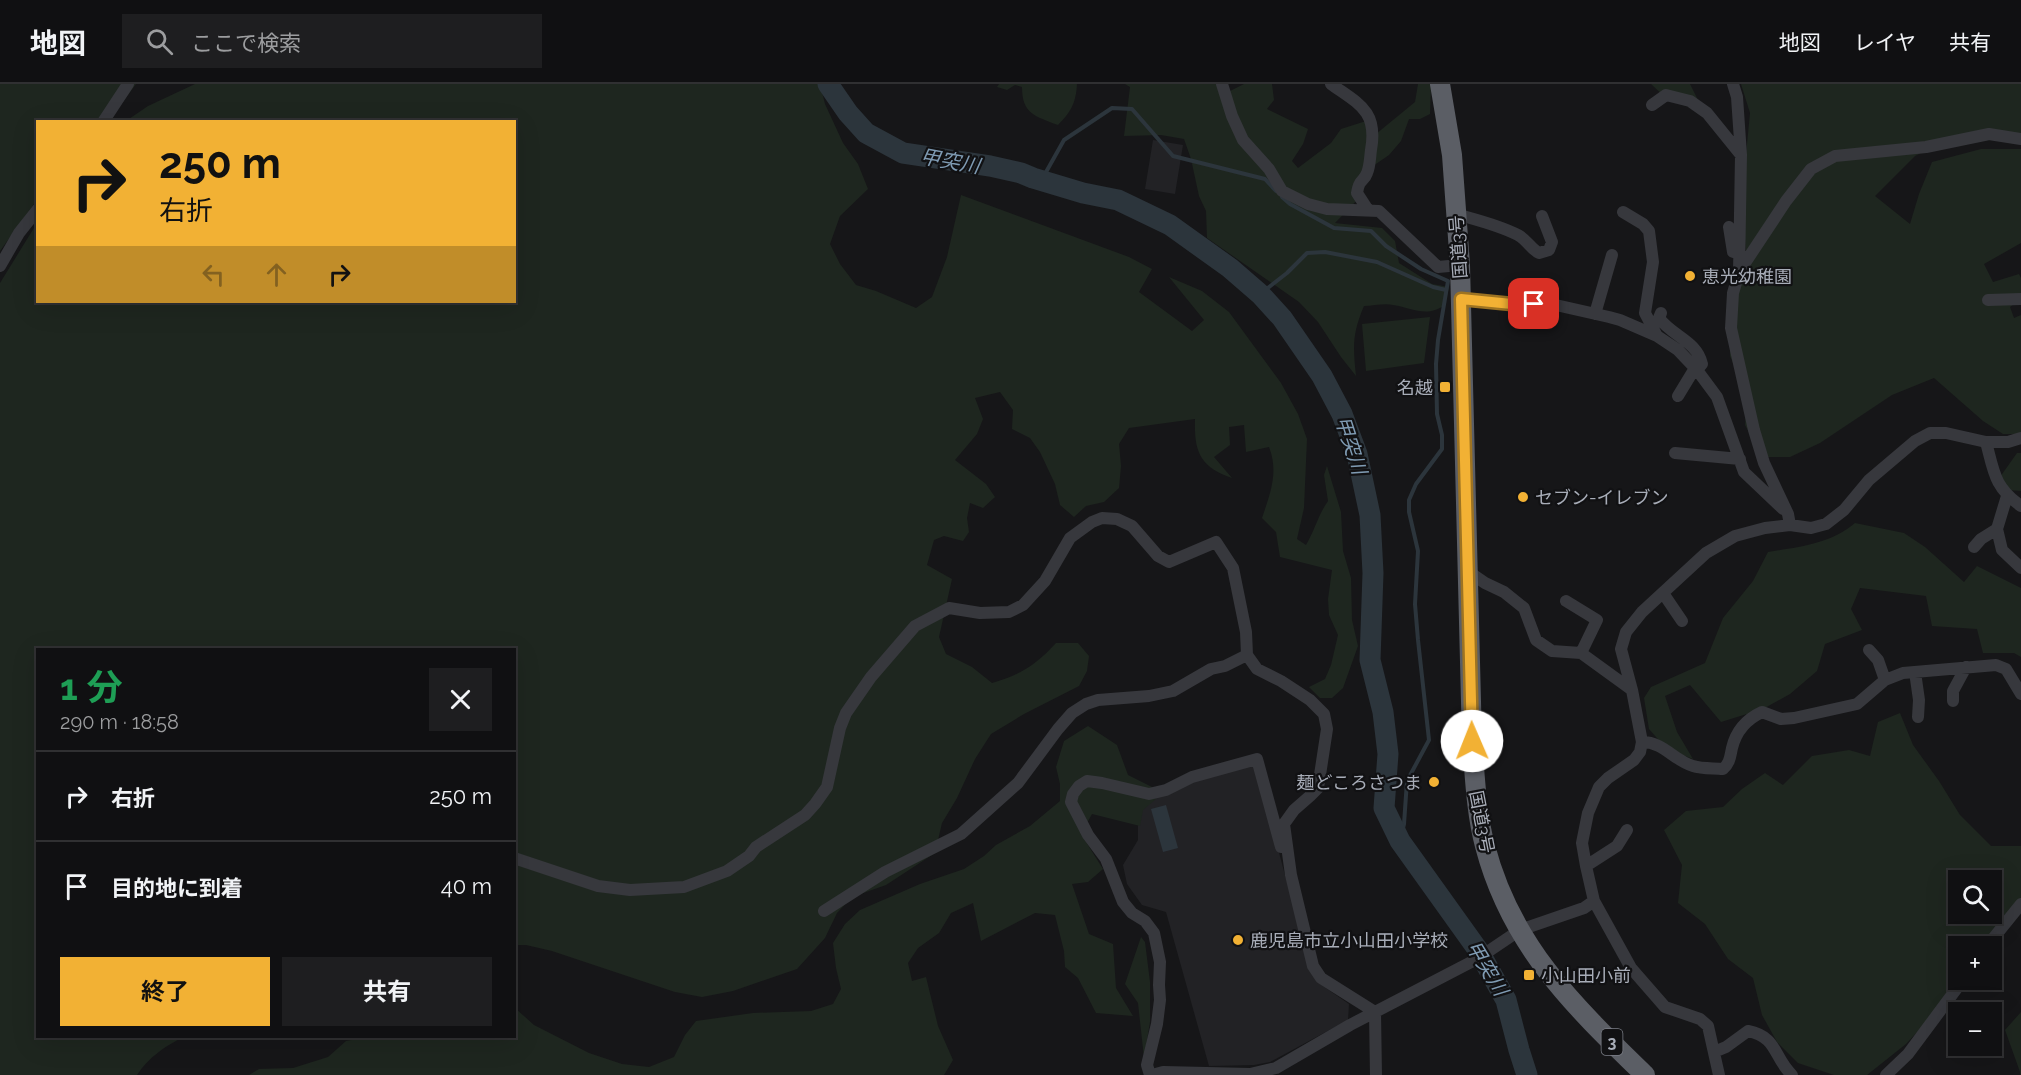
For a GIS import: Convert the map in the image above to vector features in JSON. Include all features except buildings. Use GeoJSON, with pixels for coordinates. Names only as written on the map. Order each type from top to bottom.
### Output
{"type":"FeatureCollection","features":[{"type":"Feature","properties":{"kind":"highway","name":"国道3号"},"geometry":{"type":"LineString","coordinates":[[1440,84],[1452,155],[1460,265],[1472,741],[1479,818],[1496,882],[1520,930],[1549,975],[1578,1009],[1645,1075]]}},
{"type":"Feature","properties":{"kind":"street"},"geometry":{"type":"LineString","coordinates":[[104,120],[128,84]]}},
{"type":"Feature","properties":{"kind":"street"},"geometry":{"type":"LineString","coordinates":[[1222,84],[1232,116],[1243,140],[1269,169],[1282,191],[1308,204],[1327,209],[1379,211],[1438,267],[1460,265]]}},
{"type":"Feature","properties":{"kind":"street"},"geometry":{"type":"LineString","coordinates":[[1331,84],[1368,113],[1374,134],[1367,175],[1358,183],[1357,193],[1368,210]]}},
{"type":"Feature","properties":{"kind":"street"},"geometry":{"type":"LineString","coordinates":[[1733,84],[1737,97],[1741,155],[1738,266],[1733,293],[1731,328],[1764,463],[1789,520]]}},
{"type":"Feature","properties":{"kind":"street"},"geometry":{"type":"LineString","coordinates":[[1652,105],[1666,95],[1690,101],[1707,113],[1741,155]]}},
{"type":"Feature","properties":{"kind":"street"},"geometry":{"type":"LineString","coordinates":[[1738,266],[1811,169],[1835,156],[1926,147],[1989,134],[2021,139]]}},
{"type":"Feature","properties":{"kind":"street"},"geometry":{"type":"LineString","coordinates":[[0,266],[19,233],[36,212]]}},
{"type":"Feature","properties":{"kind":"street"},"geometry":{"type":"LineString","coordinates":[[1623,212],[1643,224],[1649,231],[1653,262],[1646,312],[1657,336]]}},
{"type":"Feature","properties":{"kind":"street"},"geometry":{"type":"LineString","coordinates":[[1456,214],[1522,237],[1532,250],[1539,253],[1549,250],[1551,242],[1542,216]]}},
{"type":"Feature","properties":{"kind":"street"},"geometry":{"type":"LineString","coordinates":[[1729,227],[1732,250],[1738,266]]}},
{"type":"Feature","properties":{"kind":"street"},"geometry":{"type":"LineString","coordinates":[[1595,314],[1612,255]]}},
{"type":"Feature","properties":{"kind":"street"},"geometry":{"type":"LineString","coordinates":[[1461,299],[1522,305],[1547,303],[1620,320],[1657,336],[1678,350],[1717,397],[1744,472],[1789,520],[1811,528],[1826,524],[1844,510],[1869,480],[1915,441],[1930,433],[1946,433],[1986,442],[2008,442],[2021,438]]}},
{"type":"Feature","properties":{"kind":"street"},"geometry":{"type":"LineString","coordinates":[[1988,300],[2021,299]]}},
{"type":"Feature","properties":{"kind":"street"},"geometry":{"type":"LineString","coordinates":[[1660,313],[1659,318],[1664,325],[1700,352],[1702,364],[1678,396]]}},
{"type":"Feature","properties":{"kind":"street"},"geometry":{"type":"LineString","coordinates":[[1986,442],[1998,483],[2007,496],[2021,506]]}},
{"type":"Feature","properties":{"kind":"street"},"geometry":{"type":"LineString","coordinates":[[1675,453],[1740,459]]}},
{"type":"Feature","properties":{"kind":"street"},"geometry":{"type":"LineString","coordinates":[[2007,496],[1996,529],[2002,550],[2021,568]]}},
{"type":"Feature","properties":{"kind":"street"},"geometry":{"type":"LineString","coordinates":[[516,859],[598,886],[630,890],[684,887],[727,871],[748,856],[756,847],[805,815],[815,804],[827,787],[840,728],[846,713],[871,677],[915,626],[949,608],[980,613],[1009,612],[1023,605],[1045,581],[1070,538],[1092,522],[1102,518],[1117,519],[1132,526],[1158,556],[1169,562],[1216,542],[1233,568],[1246,632],[1246,655],[1257,669],[1310,700],[1324,714],[1327,729],[1318,788],[1294,810],[1284,824],[1291,875],[1313,966],[1321,978],[1375,1012]]}},
{"type":"Feature","properties":{"kind":"street"},"geometry":{"type":"LineString","coordinates":[[1719,1075],[1708,1026],[1700,1019],[1665,1007],[1631,968],[1594,900],[1582,843],[1588,813],[1599,787],[1608,777],[1634,760],[1640,752],[1642,742],[1621,649],[1626,632],[1642,612],[1706,553],[1735,536],[1789,520]]}},
{"type":"Feature","properties":{"kind":"street"},"geometry":{"type":"LineString","coordinates":[[1974,547],[1980,539],[1996,529]]}},
{"type":"Feature","properties":{"kind":"street"},"geometry":{"type":"LineString","coordinates":[[1468,572],[1504,592],[1524,608],[1536,640],[1552,651],[1581,653],[1632,690]]}},
{"type":"Feature","properties":{"kind":"street"},"geometry":{"type":"LineString","coordinates":[[1663,593],[1678,616],[1664,619]]}},
{"type":"Feature","properties":{"kind":"street"},"geometry":{"type":"LineString","coordinates":[[1566,601],[1597,620],[1581,653]]}},
{"type":"Feature","properties":{"kind":"street"},"geometry":{"type":"LineString","coordinates":[[1869,650],[1878,660],[1885,680]]}},
{"type":"Feature","properties":{"kind":"street"},"geometry":{"type":"LineString","coordinates":[[824,910],[885,872],[962,834],[1018,783],[1072,713],[1098,700],[1149,696],[1173,691],[1211,669],[1225,666],[1246,655]]}},
{"type":"Feature","properties":{"kind":"street"},"geometry":{"type":"LineString","coordinates":[[1642,742],[1654,742],[1693,766],[1723,769],[1729,764],[1733,744],[1740,730],[1750,718],[1762,712],[1781,719],[1857,704],[1885,680],[1903,673],[1996,664],[2006,669],[2021,694]]}},
{"type":"Feature","properties":{"kind":"street"},"geometry":{"type":"LineString","coordinates":[[1953,701],[1953,691],[1966,667]]}},
{"type":"Feature","properties":{"kind":"street"},"geometry":{"type":"LineString","coordinates":[[1916,672],[1918,717]]}},
{"type":"Feature","properties":{"kind":"street"},"geometry":{"type":"LineString","coordinates":[[1291,875],[1286,866],[1257,759],[1192,777],[1166,790],[1149,794],[1087,781],[1073,794],[1071,802],[1088,835],[1106,859],[1123,902],[1132,913],[1145,921],[1154,933],[1160,962],[1160,1000],[1147,1065],[1151,1075],[1163,1072],[1250,1074],[1276,1068],[1375,1012],[1477,959],[1520,930],[1584,908],[1594,900]]}},
{"type":"Feature","properties":{"kind":"street"},"geometry":{"type":"LineString","coordinates":[[1586,866],[1608,854],[1617,846],[1627,830]]}},
{"type":"Feature","properties":{"kind":"street"},"geometry":{"type":"LineString","coordinates":[[1608,854],[1624,851]]}},
{"type":"Feature","properties":{"kind":"street"},"geometry":{"type":"LineString","coordinates":[[1996,936],[2021,904]]}},
{"type":"Feature","properties":{"kind":"street"},"geometry":{"type":"LineString","coordinates":[[1886,1075],[1908,1054],[1956,990]]}},
{"type":"Feature","properties":{"kind":"street"},"geometry":{"type":"LineString","coordinates":[[1375,1012],[1377,1075]]}},
{"type":"Feature","properties":{"kind":"street"},"geometry":{"type":"LineString","coordinates":[[1713,1052],[1726,1047],[1748,1031],[1762,1034],[1792,1075]]}},
{"type":"Feature","properties":{"kind":"shaded area"},"geometry":{"type":"Polygon","coordinates":[[[0,84],[136,84],[110,120],[36,120],[36,201],[0,251],[0,84]]]}},
{"type":"Feature","properties":{"kind":"shaded area"},"geometry":{"type":"Polygon","coordinates":[[[195,84],[820,84],[825,104],[843,143],[858,164],[868,189],[840,216],[830,244],[840,264],[856,285],[916,308],[932,297],[947,257],[961,195],[1129,257],[1152,269],[1139,292],[1192,331],[1204,320],[1169,277],[1202,291],[1229,312],[1281,383],[1298,414],[1307,439],[1304,508],[1297,539],[1306,545],[1328,501],[1324,475],[1327,466],[1341,512],[1343,551],[1351,578],[1352,620],[1358,646],[1343,688],[1332,698],[1320,698],[1309,687],[1325,679],[1338,635],[1329,615],[1328,599],[1332,570],[1280,557],[1276,532],[1262,518],[1272,483],[1272,456],[1269,447],[1246,452],[1244,425],[1229,427],[1230,445],[1214,457],[1232,478],[1213,469],[1201,457],[1196,441],[1195,419],[1129,428],[1119,444],[1121,466],[1119,488],[1104,502],[1086,506],[1074,517],[1060,505],[1055,484],[1040,452],[1030,438],[1012,429],[1013,410],[1000,392],[975,398],[983,419],[977,434],[955,460],[986,484],[995,497],[983,508],[970,503],[967,518],[969,532],[963,541],[944,536],[934,540],[927,565],[952,579],[939,637],[946,654],[972,667],[992,683],[1027,668],[1056,643],[1078,643],[1089,656],[1087,671],[1079,686],[991,734],[975,759],[957,798],[942,823],[935,853],[886,885],[852,897],[837,913],[825,938],[797,969],[733,991],[702,997],[675,992],[552,951],[516,945],[516,648],[36,648],[36,1038],[182,1038],[158,1053],[137,1075],[0,1075],[0,283],[36,225],[36,303],[516,303],[516,120],[127,120],[148,106],[195,84]]]}},
{"type":"Feature","properties":{"kind":"shaded area"},"geometry":{"type":"Polygon","coordinates":[[[999,84],[1077,84],[1072,107],[1058,125],[1027,109],[1022,87],[1015,85],[1007,90],[997,87],[999,84]]]}},
{"type":"Feature","properties":{"kind":"shaded area"},"geometry":{"type":"Polygon","coordinates":[[[1125,84],[1217,84],[1219,93],[1230,91],[1244,84],[1272,84],[1274,100],[1267,109],[1308,129],[1303,144],[1292,161],[1298,168],[1331,143],[1341,129],[1366,121],[1376,134],[1415,102],[1418,84],[1431,84],[1430,114],[1420,119],[1409,119],[1401,141],[1389,155],[1373,166],[1359,198],[1335,223],[1382,228],[1395,241],[1399,263],[1432,284],[1449,287],[1445,305],[1425,312],[1390,304],[1364,306],[1354,341],[1356,376],[1318,322],[1299,302],[1207,238],[1206,211],[1199,196],[1184,139],[1161,135],[1124,136],[1130,87],[1125,84]]]}},
{"type":"Feature","properties":{"kind":"shaded area"},"geometry":{"type":"Polygon","coordinates":[[[1651,84],[1690,84],[1704,112],[1668,100],[1651,84]]]}},
{"type":"Feature","properties":{"kind":"shaded area"},"geometry":{"type":"Polygon","coordinates":[[[1741,84],[2021,84],[2021,137],[1957,135],[1915,156],[1875,196],[1910,224],[1932,162],[1981,149],[2021,149],[2021,243],[1984,264],[1993,282],[2019,274],[2021,278],[2021,299],[2010,307],[2014,318],[2021,315],[2021,434],[2003,434],[1983,421],[1934,378],[1892,395],[1820,443],[1790,457],[1762,457],[1745,425],[1747,397],[1730,356],[1730,315],[1747,268],[1742,196],[1750,113],[1741,84]]]}},
{"type":"Feature","properties":{"kind":"shaded area"},"geometry":{"type":"Polygon","coordinates":[[[1153,140],[1183,145],[1175,194],[1145,189],[1153,140]]]}},
{"type":"Feature","properties":{"kind":"shaded area"},"geometry":{"type":"Polygon","coordinates":[[[1430,317],[1424,363],[1366,371],[1362,324],[1430,317]]]}},
{"type":"Feature","properties":{"kind":"shaded area"},"geometry":{"type":"Polygon","coordinates":[[[2017,453],[2021,453],[2021,491],[2008,490],[2000,477],[2017,453]]]}},
{"type":"Feature","properties":{"kind":"shaded area"},"geometry":{"type":"Polygon","coordinates":[[[1855,523],[1904,533],[1925,547],[1964,582],[1977,566],[2021,588],[2021,657],[2014,653],[1983,653],[1977,629],[1932,626],[1926,596],[1860,588],[1851,609],[1862,630],[1825,644],[1817,671],[1790,694],[1763,709],[1721,722],[1690,685],[1665,696],[1677,732],[1693,759],[1663,745],[1649,729],[1644,698],[1651,687],[1705,663],[1723,618],[1753,581],[1768,552],[1825,540],[1855,523]]]}},
{"type":"Feature","properties":{"kind":"shaded area"},"geometry":{"type":"Polygon","coordinates":[[[1900,713],[1913,745],[1960,815],[1991,846],[2021,846],[2021,911],[1996,936],[1948,936],[1948,990],[1952,990],[1934,1014],[1906,1044],[1867,1075],[1834,1075],[1798,1063],[1777,1042],[1762,1015],[1753,978],[1728,959],[1705,924],[1678,903],[1682,865],[1664,830],[1686,811],[1723,807],[1742,789],[1765,773],[1783,785],[1812,756],[1849,750],[1870,756],[1878,722],[1900,713]]]}},
{"type":"Feature","properties":{"kind":"shaded area"},"geometry":{"type":"Polygon","coordinates":[[[1088,726],[1117,745],[1128,775],[1152,787],[1156,799],[1143,810],[1140,826],[1092,814],[1081,834],[1103,869],[1088,882],[1072,884],[1089,934],[1113,944],[1116,988],[1133,1016],[1096,1013],[1078,978],[1065,967],[1064,951],[1055,915],[1035,913],[981,941],[973,903],[951,913],[939,933],[918,948],[908,963],[912,981],[926,977],[938,1026],[953,1060],[944,1075],[249,1075],[259,1069],[293,1068],[328,1057],[346,1041],[362,1038],[516,1038],[516,1009],[534,1025],[589,1053],[622,1064],[649,1067],[674,1057],[685,1035],[696,1021],[753,1013],[811,1011],[833,1004],[841,989],[833,943],[845,924],[860,910],[920,884],[964,869],[996,845],[1030,826],[1060,801],[1060,784],[1056,767],[1064,741],[1088,726]]]}},
{"type":"Feature","properties":{"kind":"shaded area","name":"鹿児島市立小山田小学校"},"geometry":{"type":"Polygon","coordinates":[[[1255,762],[1286,879],[1317,982],[1349,1004],[1348,1020],[1270,1062],[1254,1065],[1209,1066],[1166,912],[1142,905],[1127,884],[1123,865],[1138,840],[1138,798],[1255,762]]]}},
{"type":"Feature","properties":{"kind":"shaded area"},"geometry":{"type":"Polygon","coordinates":[[[1166,805],[1178,848],[1163,852],[1151,809],[1166,805]]]}},
{"type":"Feature","properties":{"kind":"shaded area"},"geometry":{"type":"Polygon","coordinates":[[[1141,937],[1145,942],[1150,982],[1150,1022],[1144,1058],[1138,1003],[1125,984],[1141,937]]]}},
{"type":"Feature","properties":{"kind":"shaded area"},"geometry":{"type":"Polygon","coordinates":[[[2021,1012],[2021,1075],[2020,1075],[2005,1030],[2021,1012]]]}},
{"type":"Feature","properties":{"kind":"waterway","name":"甲突川"},"geometry":{"type":"LineString","coordinates":[[828,84],[848,113],[866,133],[903,153],[1021,173],[1083,193],[1118,200],[1170,225],[1230,268],[1260,294],[1282,318],[1322,376],[1342,414],[1357,454],[1370,515],[1373,573],[1370,660],[1383,712],[1388,754],[1384,808],[1400,841],[1478,950],[1506,1000],[1527,1075]]}},
{"type":"Feature","properties":{"kind":"waterway"},"geometry":{"type":"LineString","coordinates":[[1041,181],[1064,140],[1112,108],[1132,109],[1173,156],[1265,179],[1276,191]]}},
{"type":"Feature","properties":{"kind":"waterway"},"geometry":{"type":"LineString","coordinates":[[1282,197],[1290,204],[1334,228],[1371,231],[1386,246],[1421,269],[1448,281],[1436,364],[1437,414],[1442,435],[1442,449],[1416,484],[1409,500],[1409,512],[1418,551],[1415,604],[1429,740],[1407,781],[1404,824],[1400,841]]}},
{"type":"Feature","properties":{"kind":"waterway"},"geometry":{"type":"LineString","coordinates":[[1260,294],[1287,273],[1307,253],[1325,252],[1377,262],[1433,287],[1446,290]]}},
{"type":"Feature","properties":{"kind":"place","name":"恵光幼稚園"},"geometry":{"type":"Point","coordinates":[1690,276]}},
{"type":"Feature","properties":{"kind":"place","name":"名越"},"geometry":{"type":"Point","coordinates":[1445,387]}},
{"type":"Feature","properties":{"kind":"place","name":"セブン-イレブン"},"geometry":{"type":"Point","coordinates":[1523,497]}},
{"type":"Feature","properties":{"kind":"place","name":"麺どころさつま"},"geometry":{"type":"Point","coordinates":[1434,782]}},
{"type":"Feature","properties":{"kind":"place","name":"鹿児島市立小山田小学校"},"geometry":{"type":"Point","coordinates":[1238,940]}},
{"type":"Feature","properties":{"kind":"place","name":"小山田小前"},"geometry":{"type":"Point","coordinates":[1529,975]}},
{"type":"Feature","properties":{"kind":"route"},"geometry":{"type":"LineString","coordinates":[[1472,741],[1461,299],[1522,305],[1534,304]]}}]}
